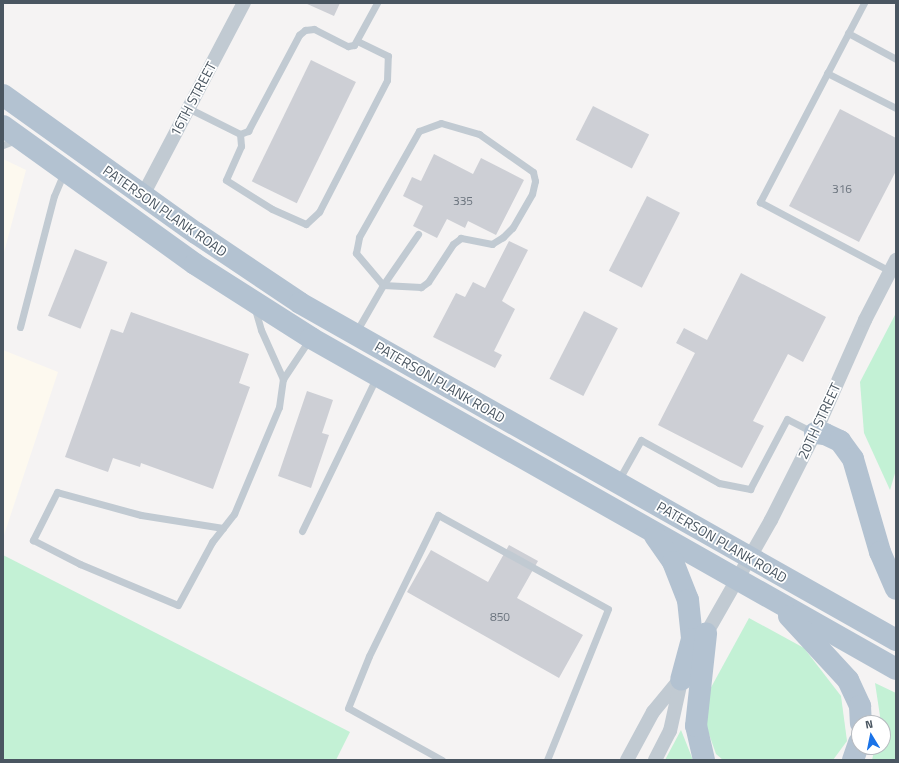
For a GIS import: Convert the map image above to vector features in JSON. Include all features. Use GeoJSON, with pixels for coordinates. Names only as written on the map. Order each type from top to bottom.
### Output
{"type":"FeatureCollection","features":[{"type":"Feature","properties":{"kind":"main road","name":"PATERSON PLANK ROAD"},"geometry":{"type":"LineString","coordinates":[[3,95],[247,269],[354,334],[896,640]]}},
{"type":"Feature","properties":{"kind":"main road","name":"PATERSON PLANK ROAD"},"geometry":{"type":"LineString","coordinates":[[3,126],[12,142],[65,170],[253,303],[377,376],[896,669]]}},
{"type":"Feature","properties":{"kind":"main road"},"geometry":{"type":"LineString","coordinates":[[815,433],[833,437],[840,441],[853,459],[880,552],[896,589]]}},
{"type":"Feature","properties":{"kind":"main road"},"geometry":{"type":"LineString","coordinates":[[651,530],[673,562],[688,600],[692,639],[681,680]]}},
{"type":"Feature","properties":{"kind":"main road"},"geometry":{"type":"LineString","coordinates":[[777,602],[848,680],[860,706],[861,715]]}},
{"type":"Feature","properties":{"kind":"main road"},"geometry":{"type":"LineString","coordinates":[[704,760],[699,746],[696,726],[706,634]]}},
{"type":"Feature","properties":{"kind":"street","name":"16TH STREET"},"geometry":{"type":"LineString","coordinates":[[142,195],[244,3]]}},
{"type":"Feature","properties":{"kind":"street","name":"20TH STREET"},"geometry":{"type":"LineString","coordinates":[[681,680],[750,557],[815,433],[865,320],[893,266]]}},
{"type":"Feature","properties":{"kind":"street"},"geometry":{"type":"LineString","coordinates":[[627,760],[653,712],[681,680]]}},
{"type":"Feature","properties":{"kind":"street"},"geometry":{"type":"LineString","coordinates":[[655,760],[670,731],[681,680]]}},
{"type":"Feature","properties":{"kind":"lane"},"geometry":{"type":"LineString","coordinates":[[188,108],[240,134],[248,131],[299,35],[305,30],[314,29],[348,46],[354,45],[377,3]]}},
{"type":"Feature","properties":{"kind":"lane"},"geometry":{"type":"LineString","coordinates":[[864,3],[760,202],[893,266]]}},
{"type":"Feature","properties":{"kind":"lane"},"geometry":{"type":"LineString","coordinates":[[848,33],[896,59]]}},
{"type":"Feature","properties":{"kind":"lane"},"geometry":{"type":"LineString","coordinates":[[240,134],[241,146],[226,180],[272,209],[306,224],[319,212],[387,80],[388,56],[357,41]]}},
{"type":"Feature","properties":{"kind":"lane"},"geometry":{"type":"LineString","coordinates":[[827,73],[896,108]]}},
{"type":"Feature","properties":{"kind":"lane"},"geometry":{"type":"LineString","coordinates":[[441,123],[479,134],[532,172],[535,181],[532,194],[512,228],[503,237],[492,244],[461,238],[453,244],[428,282],[421,287],[383,285],[356,253],[359,237],[419,131],[441,123]]}},
{"type":"Feature","properties":{"kind":"lane"},"geometry":{"type":"LineString","coordinates":[[20,327],[54,196],[65,170]]}},
{"type":"Feature","properties":{"kind":"lane"},"geometry":{"type":"LineString","coordinates":[[354,334],[383,285],[418,234]]}},
{"type":"Feature","properties":{"kind":"lane"},"geometry":{"type":"LineString","coordinates":[[253,303],[261,330],[283,379]]}},
{"type":"Feature","properties":{"kind":"lane"},"geometry":{"type":"LineString","coordinates":[[223,528],[140,515],[58,492],[33,540],[80,564],[178,605],[212,542],[223,528],[234,514],[278,407],[283,379],[311,338]]}},
{"type":"Feature","properties":{"kind":"lane"},"geometry":{"type":"LineString","coordinates":[[302,531],[377,376]]}},
{"type":"Feature","properties":{"kind":"lane"},"geometry":{"type":"LineString","coordinates":[[617,483],[641,440],[720,483],[750,489],[787,419],[815,433]]}},
{"type":"Feature","properties":{"kind":"lane"},"geometry":{"type":"LineString","coordinates":[[442,760],[348,708],[369,656],[438,515],[608,609],[547,760]]}},
{"type":"Feature","properties":{"kind":"shaded area"},"geometry":{"type":"Polygon","coordinates":[[[3,159],[26,170],[3,256],[3,159]]]}},
{"type":"Feature","properties":{"kind":"shaded area"},"geometry":{"type":"Polygon","coordinates":[[[3,350],[58,372],[3,538],[3,350]]]}},
{"type":"Feature","properties":{"kind":"green space"},"geometry":{"type":"Polygon","coordinates":[[[896,313],[896,470],[890,490],[864,433],[860,382],[896,313]]]}},
{"type":"Feature","properties":{"kind":"green space"},"geometry":{"type":"Polygon","coordinates":[[[3,555],[350,732],[336,760],[3,760],[3,555]]]}},
{"type":"Feature","properties":{"kind":"green space"},"geometry":{"type":"Polygon","coordinates":[[[749,618],[804,648],[841,696],[847,741],[833,760],[723,760],[716,754],[703,717],[708,693],[749,618]]]}},
{"type":"Feature","properties":{"kind":"green space"},"geometry":{"type":"Polygon","coordinates":[[[875,683],[896,693],[896,760],[872,760],[873,755],[891,755],[891,715],[880,715],[875,683]]]}},
{"type":"Feature","properties":{"kind":"green space"},"geometry":{"type":"Polygon","coordinates":[[[681,730],[693,760],[665,760],[681,730]]]}},
{"type":"Feature","properties":{"kind":"building"},"geometry":{"type":"Polygon","coordinates":[[[305,3],[340,3],[334,16],[305,3]]]}},
{"type":"Feature","properties":{"kind":"building"},"geometry":{"type":"Polygon","coordinates":[[[311,60],[356,82],[297,203],[252,181],[311,60]]]}},
{"type":"Feature","properties":{"kind":"building"},"geometry":{"type":"Polygon","coordinates":[[[593,106],[649,135],[632,168],[576,140],[593,106]]]}},
{"type":"Feature","properties":{"kind":"building"},"geometry":{"type":"Polygon","coordinates":[[[840,109],[896,138],[896,171],[859,242],[789,206],[840,109]]]}},
{"type":"Feature","properties":{"kind":"building"},"geometry":{"type":"Polygon","coordinates":[[[434,154],[473,174],[481,158],[524,180],[496,235],[468,221],[465,228],[447,219],[437,238],[413,226],[423,206],[403,196],[412,177],[421,181],[434,154]]]}},
{"type":"Feature","properties":{"kind":"building"},"geometry":{"type":"Polygon","coordinates":[[[647,196],[680,213],[642,288],[609,271],[647,196]]]}},
{"type":"Feature","properties":{"kind":"building"},"geometry":{"type":"Polygon","coordinates":[[[509,241],[528,250],[502,301],[515,309],[494,351],[502,355],[495,368],[433,337],[456,293],[465,297],[473,282],[485,288],[509,241]]]}},
{"type":"Feature","properties":{"kind":"building"},"geometry":{"type":"Polygon","coordinates":[[[75,249],[107,262],[80,329],[48,316],[75,249]]]}},
{"type":"Feature","properties":{"kind":"building"},"geometry":{"type":"Polygon","coordinates":[[[741,273],[826,317],[803,362],[788,354],[753,421],[764,426],[742,468],[658,425],[695,353],[676,343],[684,328],[707,340],[741,273]]]}},
{"type":"Feature","properties":{"kind":"building"},"geometry":{"type":"Polygon","coordinates":[[[584,311],[618,328],[583,396],[549,379],[584,311]]]}},
{"type":"Feature","properties":{"kind":"building"},"geometry":{"type":"Polygon","coordinates":[[[131,312],[249,354],[239,383],[250,387],[213,489],[141,463],[140,467],[113,458],[108,472],[65,457],[111,329],[123,333],[131,312]]]}},
{"type":"Feature","properties":{"kind":"building"},"geometry":{"type":"Polygon","coordinates":[[[307,391],[333,400],[322,433],[329,435],[311,488],[278,476],[307,391]]]}},
{"type":"Feature","properties":{"kind":"building"},"geometry":{"type":"Polygon","coordinates":[[[509,545],[538,561],[517,598],[583,635],[559,678],[407,592],[431,550],[488,582],[509,545]]]}}]}
